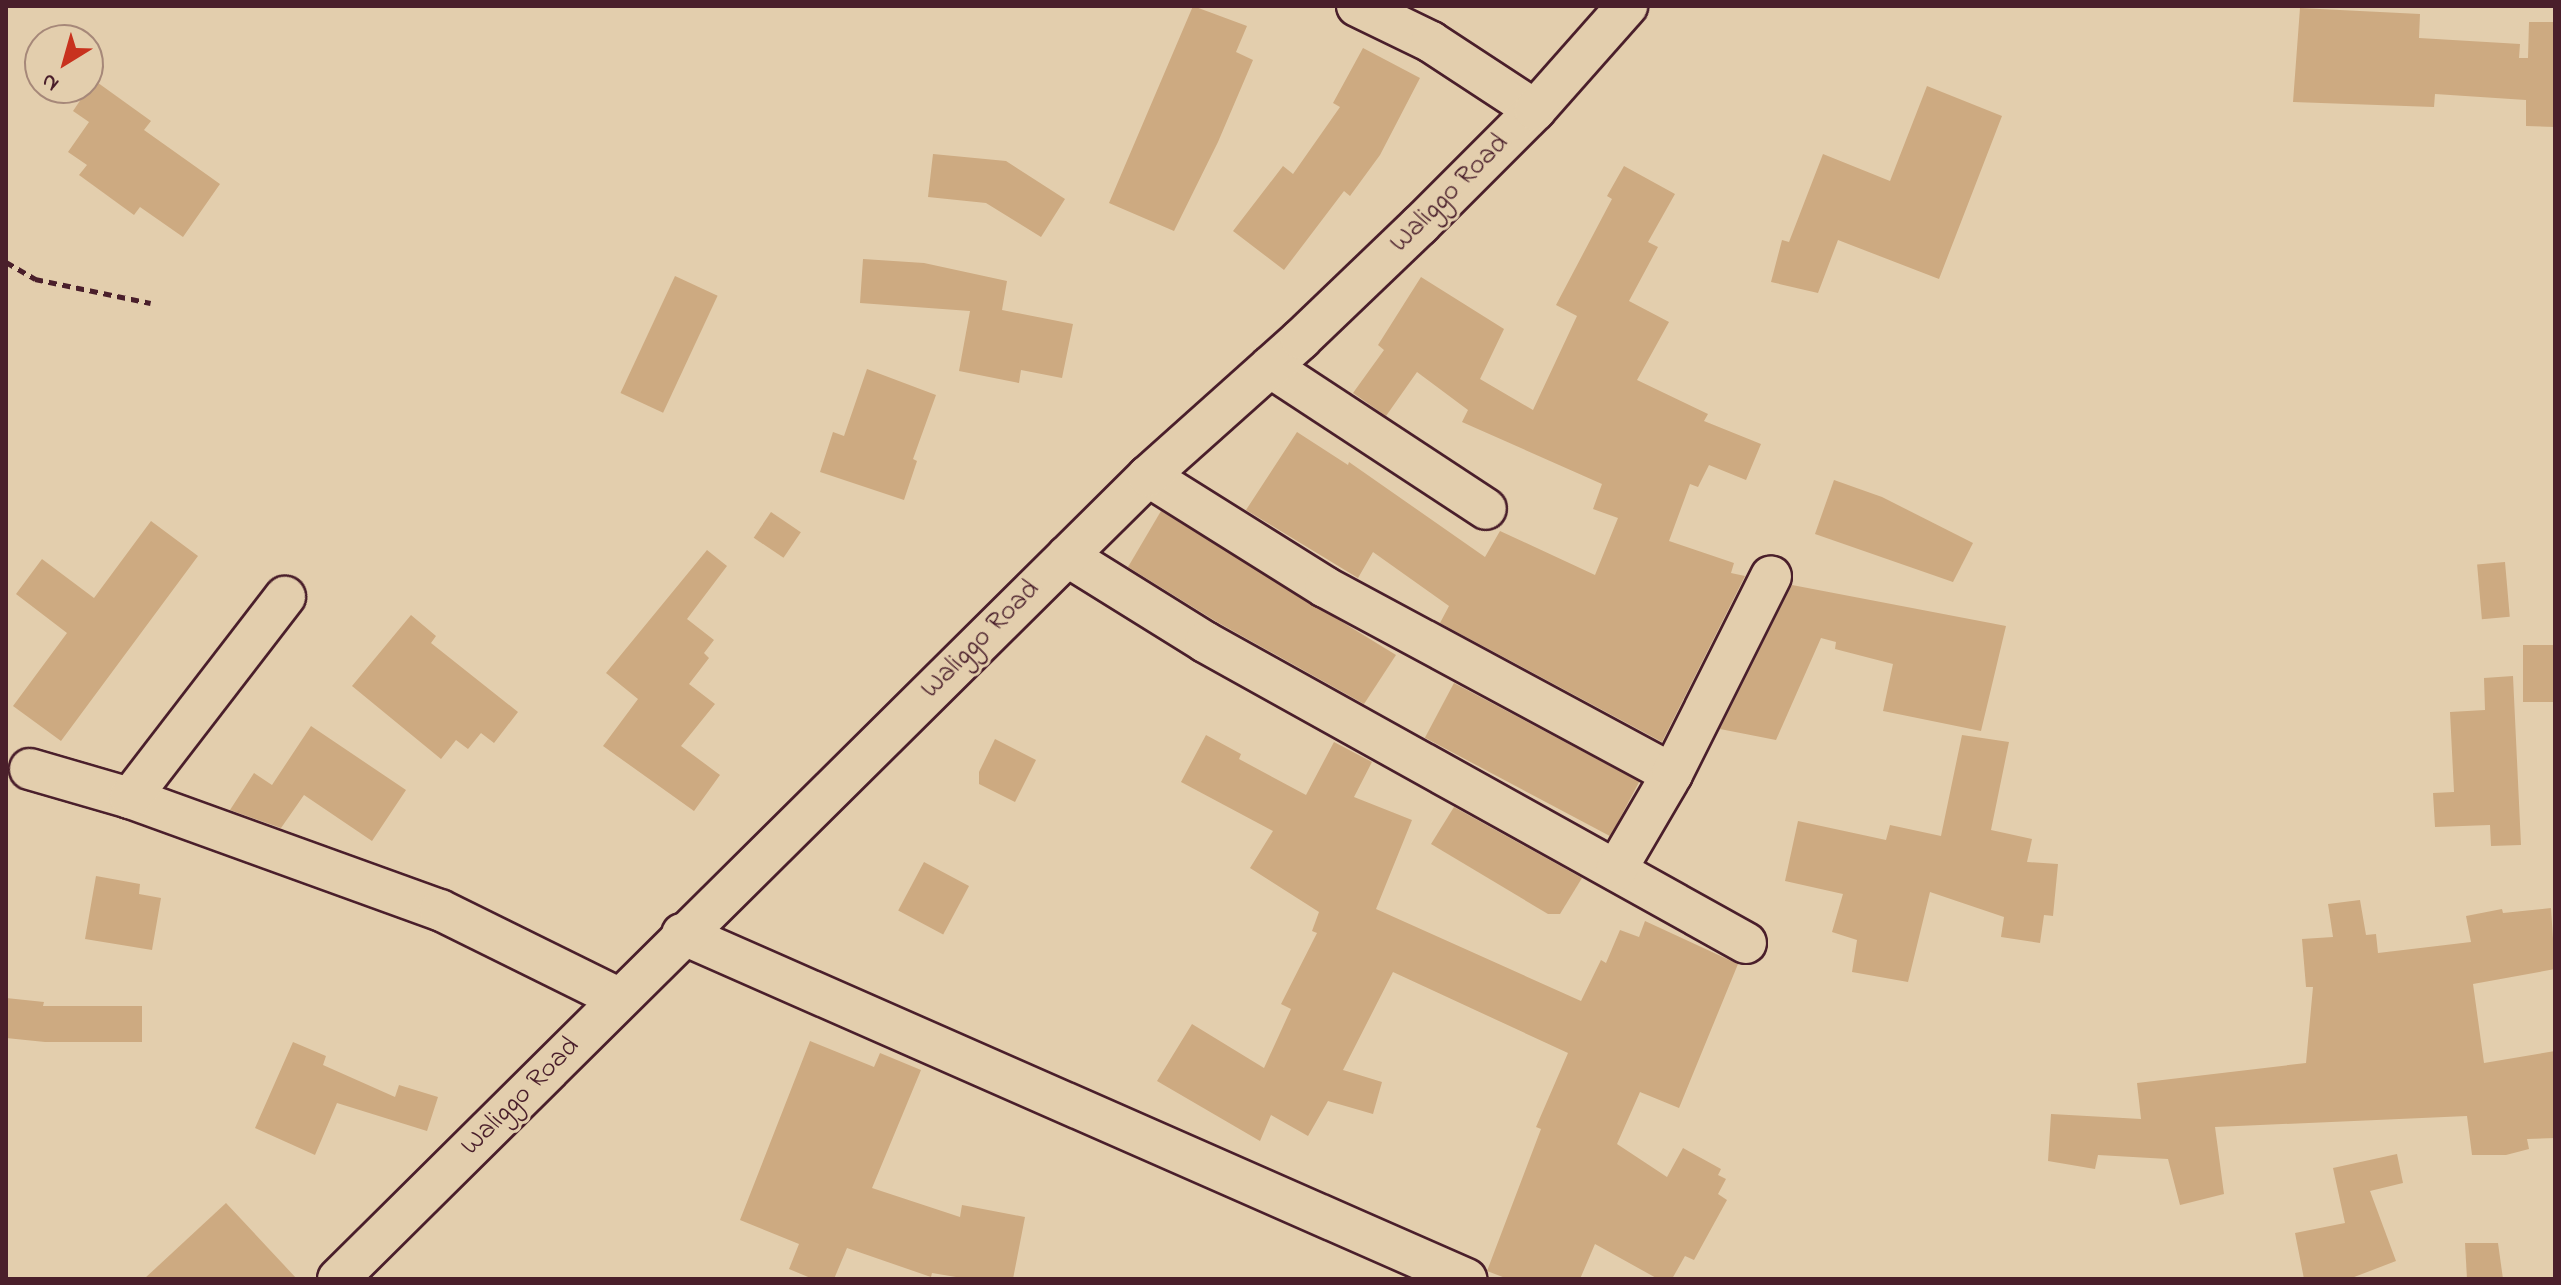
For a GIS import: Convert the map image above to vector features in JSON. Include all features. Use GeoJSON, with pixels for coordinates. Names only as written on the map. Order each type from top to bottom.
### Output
{"type":"FeatureCollection","features":[{"type":"Feature","properties":{"kind":"street"},"geometry":{"type":"LineString","coordinates":[[1357,6],[1431,42],[1535,110]]}},
{"type":"Feature","properties":{"kind":"street","name":"Waliggo Road"},"geometry":{"type":"LineString","coordinates":[[338,1279],[537,1084],[682,934],[1148,476],[1270,367],[1535,110],[1627,6]]}},
{"type":"Feature","properties":{"kind":"street"},"geometry":{"type":"LineString","coordinates":[[1270,367],[1486,509]]}},
{"type":"Feature","properties":{"kind":"street"},"geometry":{"type":"LineString","coordinates":[[1148,476],[1325,587],[1672,774]]}},
{"type":"Feature","properties":{"kind":"street"},"geometry":{"type":"LineString","coordinates":[[1067,556],[1205,642],[1746,943]]}},
{"type":"Feature","properties":{"kind":"street"},"geometry":{"type":"LineString","coordinates":[[1616,870],[1672,774],[1771,576]]}},
{"type":"Feature","properties":{"kind":"street"},"geometry":{"type":"LineString","coordinates":[[130,798],[285,597]]}},
{"type":"Feature","properties":{"kind":"street"},"geometry":{"type":"LineString","coordinates":[[30,769],[130,798],[440,910],[618,998]]}},
{"type":"Feature","properties":{"kind":"street"},"geometry":{"type":"LineString","coordinates":[[682,934],[1466,1279]]}},
{"type":"Feature","properties":{"kind":"path"},"geometry":{"type":"LineString","coordinates":[[6,262],[48,283],[151,303]]}},
{"type":"Feature","properties":{"kind":"building"},"geometry":{"type":"Polygon","coordinates":[[[1193,6],[1247,26],[1236,52],[1253,60],[1218,142],[1174,231],[1109,203],[1193,6]]]}},
{"type":"Feature","properties":{"kind":"building"},"geometry":{"type":"Polygon","coordinates":[[[2300,8],[2420,14],[2419,38],[2520,44],[2519,58],[2528,58],[2529,22],[2555,22],[2555,127],[2526,126],[2526,100],[2435,94],[2434,107],[2293,102],[2300,8]]]}},
{"type":"Feature","properties":{"kind":"building"},"geometry":{"type":"Polygon","coordinates":[[[1363,48],[1420,78],[1380,155],[1350,196],[1344,191],[1284,270],[1233,231],[1283,166],[1293,174],[1340,107],[1333,103],[1363,48]]]}},
{"type":"Feature","properties":{"kind":"building"},"geometry":{"type":"Polygon","coordinates":[[[1927,86],[2002,116],[1939,279],[1838,240],[1818,293],[1771,282],[1782,240],[1789,242],[1823,154],[1890,181],[1927,86]]]}},
{"type":"Feature","properties":{"kind":"building"},"geometry":{"type":"Polygon","coordinates":[[[104,87],[151,121],[144,130],[220,184],[183,237],[140,207],[134,215],[79,175],[87,165],[68,152],[89,122],[73,111],[78,104],[104,104],[104,87]]]}},
{"type":"Feature","properties":{"kind":"building"},"geometry":{"type":"Polygon","coordinates":[[[933,154],[1006,161],[1065,199],[1041,237],[986,203],[928,197],[933,154]]]}},
{"type":"Feature","properties":{"kind":"building"},"geometry":{"type":"Polygon","coordinates":[[[1624,166],[1675,194],[1648,242],[1658,247],[1629,301],[1669,322],[1637,380],[1708,414],[1704,421],[1761,444],[1746,480],[1709,465],[1698,487],[1690,484],[1669,541],[1734,563],[1731,573],[1745,576],[1662,742],[1440,623],[1449,606],[1373,552],[1358,578],[1246,510],[1297,432],[1348,465],[1349,462],[1485,557],[1500,531],[1595,575],[1618,518],[1593,509],[1602,484],[1462,422],[1468,410],[1417,372],[1386,416],[1353,393],[1384,350],[1378,345],[1421,277],[1504,329],[1480,379],[1533,410],[1577,316],[1556,305],[1612,199],[1607,196],[1624,166]]]}},
{"type":"Feature","properties":{"kind":"building"},"geometry":{"type":"Polygon","coordinates":[[[863,259],[924,263],[1007,281],[1002,310],[1073,324],[1062,378],[1021,370],[1019,383],[959,371],[970,311],[860,303],[863,259]]]}},
{"type":"Feature","properties":{"kind":"building"},"geometry":{"type":"Polygon","coordinates":[[[675,276],[718,296],[663,413],[620,393],[675,276]]]}},
{"type":"Feature","properties":{"kind":"building"},"geometry":{"type":"Polygon","coordinates":[[[867,369],[936,395],[913,459],[917,461],[904,500],[820,472],[833,432],[844,436],[867,369]]]}},
{"type":"Feature","properties":{"kind":"building"},"geometry":{"type":"Polygon","coordinates":[[[1834,480],[1882,497],[1973,543],[1953,582],[1815,534],[1834,480]]]}},
{"type":"Feature","properties":{"kind":"building"},"geometry":{"type":"Polygon","coordinates":[[[1161,511],[1396,655],[1364,704],[1217,622],[1128,567],[1161,511]]]}},
{"type":"Feature","properties":{"kind":"building"},"geometry":{"type":"Polygon","coordinates":[[[771,512],[801,532],[784,558],[754,538],[771,512]]]}},
{"type":"Feature","properties":{"kind":"building"},"geometry":{"type":"Polygon","coordinates":[[[151,521],[198,556],[61,741],[13,706],[67,633],[16,594],[42,559],[94,598],[151,521]]]}},
{"type":"Feature","properties":{"kind":"building"},"geometry":{"type":"Polygon","coordinates":[[[707,550],[727,566],[687,619],[714,640],[704,653],[709,658],[689,684],[715,704],[681,746],[720,775],[694,811],[603,746],[638,699],[606,673],[707,550]]]}},
{"type":"Feature","properties":{"kind":"building"},"geometry":{"type":"Polygon","coordinates":[[[2505,562],[2510,617],[2482,619],[2477,564],[2505,562]]]}},
{"type":"Feature","properties":{"kind":"building"},"geometry":{"type":"Polygon","coordinates":[[[1792,585],[2006,626],[1981,731],[1883,711],[1893,664],[1835,649],[1836,642],[1821,638],[1776,740],[1720,729],[1792,585]]]}},
{"type":"Feature","properties":{"kind":"building"},"geometry":{"type":"Polygon","coordinates":[[[411,615],[436,636],[431,643],[518,712],[494,743],[481,733],[468,749],[456,740],[441,759],[352,686],[411,615]]]}},
{"type":"Feature","properties":{"kind":"building"},"geometry":{"type":"Polygon","coordinates":[[[2523,645],[2555,645],[2555,702],[2523,702],[2523,645]]]}},
{"type":"Feature","properties":{"kind":"building"},"geometry":{"type":"Polygon","coordinates":[[[2513,676],[2521,845],[2491,846],[2490,825],[2435,827],[2433,793],[2454,792],[2450,712],[2485,710],[2484,678],[2513,676]]]}},
{"type":"Feature","properties":{"kind":"building"},"geometry":{"type":"Polygon","coordinates":[[[1454,683],[1639,782],[1610,836],[1425,738],[1454,683]]]}},
{"type":"Feature","properties":{"kind":"building"},"geometry":{"type":"Polygon","coordinates":[[[311,726],[406,790],[372,841],[304,795],[281,828],[230,810],[254,773],[272,785],[311,726]]]}},
{"type":"Feature","properties":{"kind":"building"},"geometry":{"type":"Polygon","coordinates":[[[1206,735],[1241,754],[1239,759],[1306,795],[1334,742],[1372,762],[1354,797],[1412,820],[1376,909],[1581,1001],[1601,960],[1606,963],[1620,930],[1639,937],[1645,921],[1738,964],[1679,1108],[1640,1092],[1617,1144],[1667,1177],[1683,1148],[1721,1169],[1718,1175],[1726,1179],[1718,1194],[1727,1200],[1694,1260],[1685,1256],[1672,1279],[1658,1279],[1595,1244],[1580,1279],[1508,1279],[1487,1271],[1541,1129],[1536,1127],[1568,1053],[1393,972],[1343,1070],[1382,1082],[1373,1114],[1328,1101],[1308,1136],[1271,1115],[1260,1141],[1157,1081],[1192,1024],[1264,1068],[1291,1009],[1281,1004],[1317,933],[1312,931],[1319,912],[1250,868],[1273,831],[1181,782],[1206,735]]]}},
{"type":"Feature","properties":{"kind":"building"},"geometry":{"type":"Polygon","coordinates":[[[1962,735],[2009,742],[1991,830],[2032,839],[2027,862],[2058,864],[2053,916],[2044,915],[2040,943],[2001,937],[2004,917],[1930,892],[1908,982],[1852,972],[1857,940],[1832,932],[1843,894],[1785,881],[1798,821],[1886,840],[1890,825],[1941,836],[1962,735]]]}},
{"type":"Feature","properties":{"kind":"building"},"geometry":{"type":"Polygon","coordinates":[[[995,739],[1036,760],[1015,802],[979,784],[979,772],[995,739]]]}},
{"type":"Feature","properties":{"kind":"building"},"geometry":{"type":"Polygon","coordinates":[[[1454,807],[1582,878],[1560,914],[1548,914],[1431,844],[1454,807]]]}},
{"type":"Feature","properties":{"kind":"building"},"geometry":{"type":"Polygon","coordinates":[[[924,862],[969,886],[943,935],[898,911],[924,862]]]}},
{"type":"Feature","properties":{"kind":"building"},"geometry":{"type":"Polygon","coordinates":[[[96,876],[140,884],[139,894],[161,898],[152,950],[85,939],[96,876]]]}},
{"type":"Feature","properties":{"kind":"building"},"geometry":{"type":"Polygon","coordinates":[[[2360,900],[2366,935],[2376,934],[2378,953],[2471,942],[2466,916],[2502,909],[2503,913],[2551,908],[2555,969],[2473,984],[2484,1063],[2555,1051],[2555,1138],[2527,1139],[2529,1149],[2506,1155],[2472,1155],[2467,1116],[2215,1127],[2224,1194],[2180,1205],[2168,1159],[2098,1155],[2095,1169],[2048,1161],[2051,1114],[2141,1119],[2137,1083],[2306,1063],[2313,987],[2306,987],[2302,939],[2333,937],[2328,904],[2360,900]]]}},
{"type":"Feature","properties":{"kind":"building"},"geometry":{"type":"Polygon","coordinates":[[[6,998],[44,1002],[43,1006],[142,1006],[142,1042],[45,1042],[6,1038],[6,998]]]}},
{"type":"Feature","properties":{"kind":"building"},"geometry":{"type":"Polygon","coordinates":[[[810,1041],[874,1067],[880,1053],[921,1070],[872,1188],[960,1217],[962,1205],[1025,1217],[1013,1279],[968,1279],[932,1273],[931,1277],[847,1248],[834,1279],[813,1279],[789,1269],[799,1244],[740,1220],[810,1041]]]}},
{"type":"Feature","properties":{"kind":"building"},"geometry":{"type":"Polygon","coordinates":[[[293,1042],[326,1056],[323,1065],[395,1097],[399,1085],[438,1097],[427,1131],[337,1103],[315,1155],[255,1128],[293,1042]]]}},
{"type":"Feature","properties":{"kind":"building"},"geometry":{"type":"Polygon","coordinates":[[[2397,1154],[2403,1183],[2370,1191],[2396,1261],[2349,1279],[2304,1279],[2295,1233],[2345,1223],[2333,1168],[2397,1154]]]}},
{"type":"Feature","properties":{"kind":"building"},"geometry":{"type":"Polygon","coordinates":[[[226,1203],[297,1279],[144,1279],[226,1203]]]}},
{"type":"Feature","properties":{"kind":"building"},"geometry":{"type":"Polygon","coordinates":[[[2465,1243],[2498,1243],[2503,1279],[2467,1279],[2465,1243]]]}}]}
